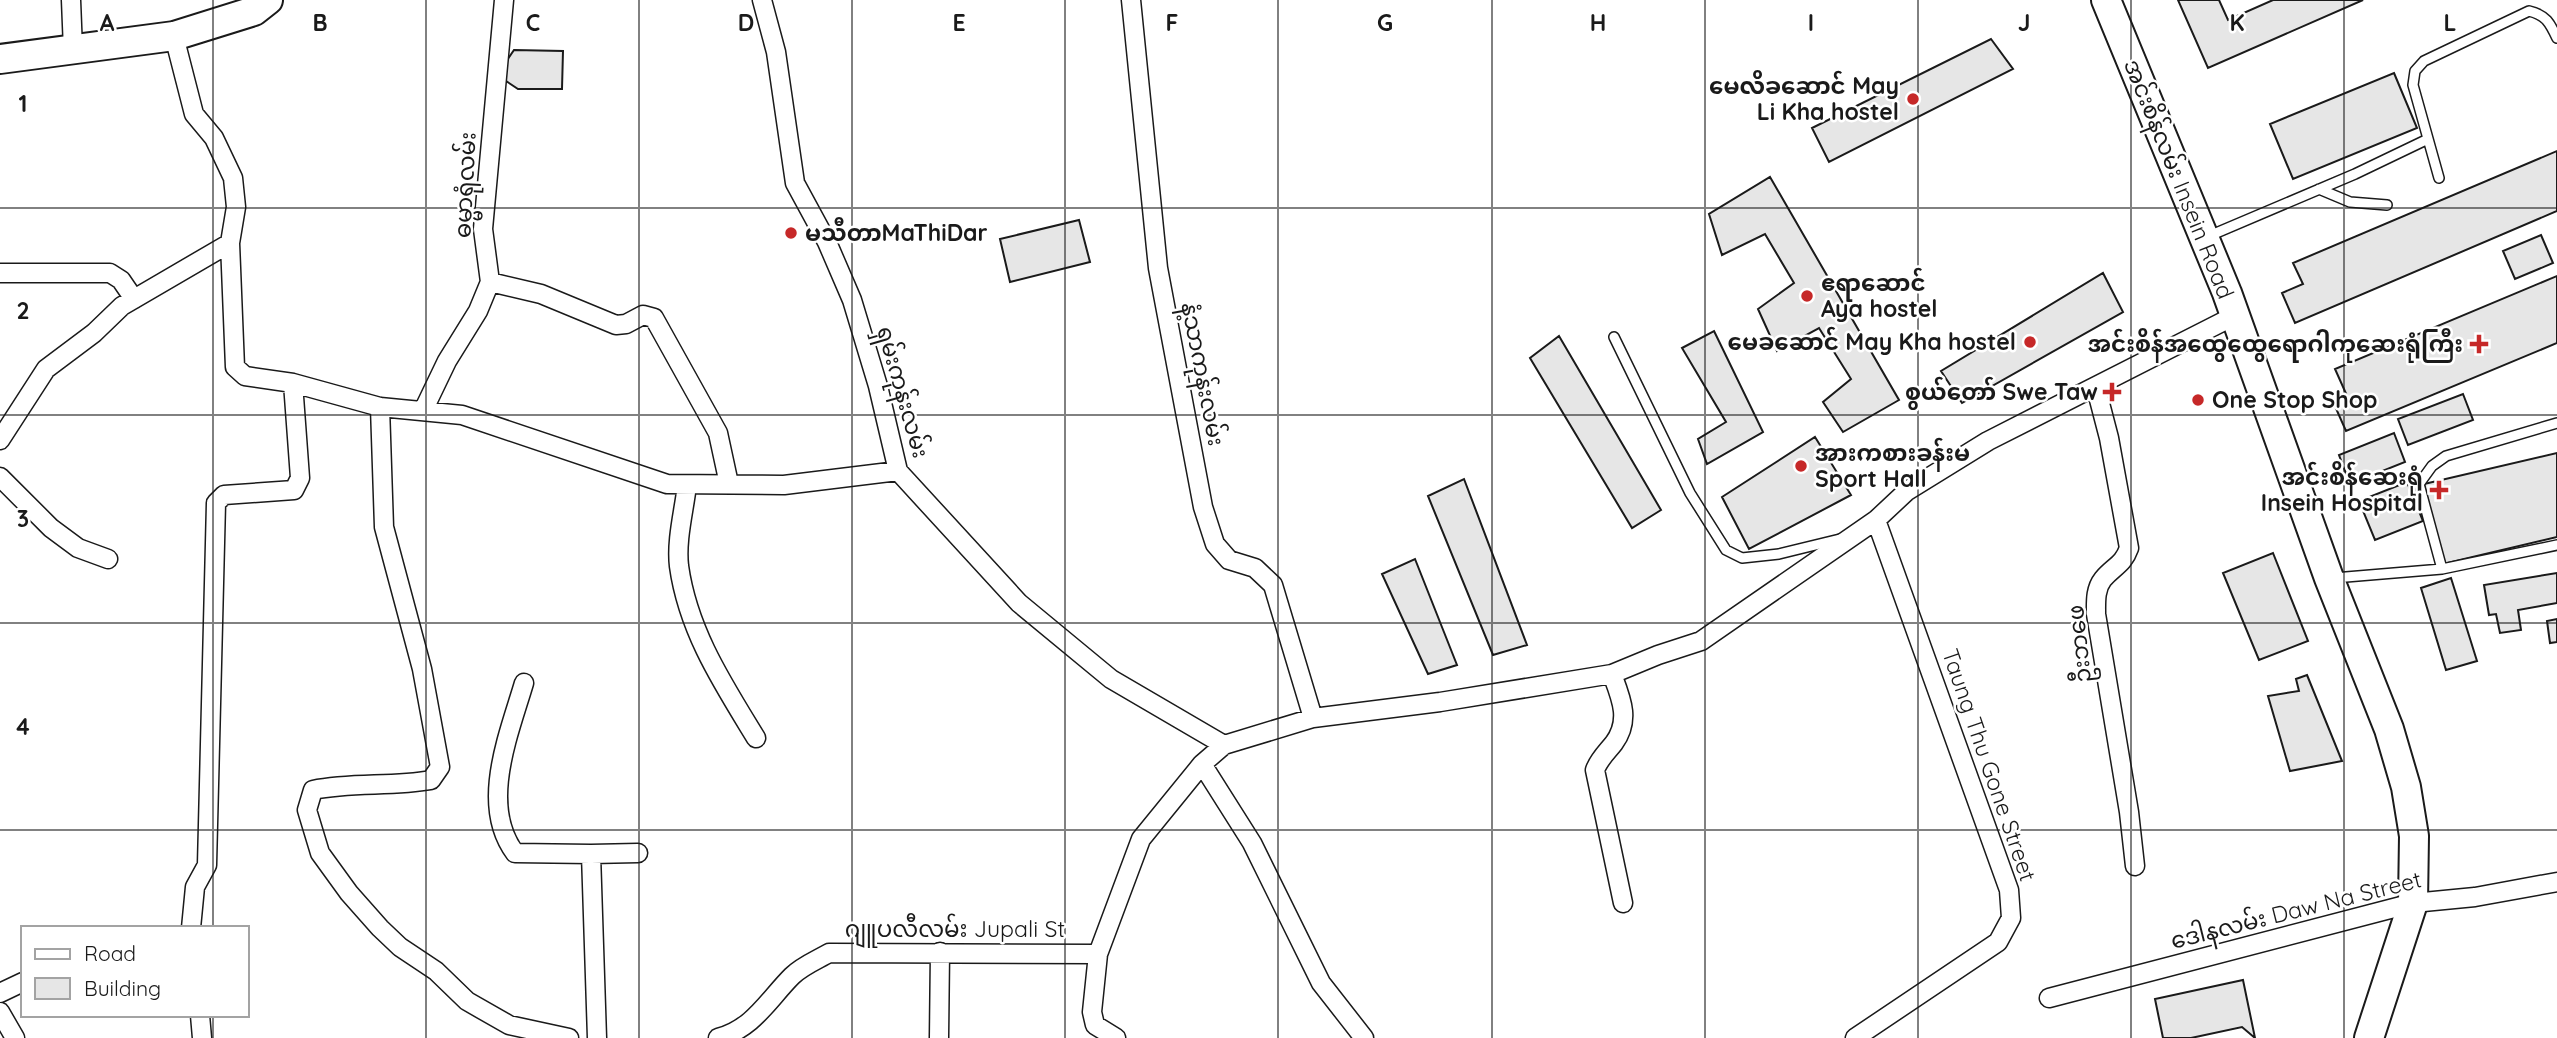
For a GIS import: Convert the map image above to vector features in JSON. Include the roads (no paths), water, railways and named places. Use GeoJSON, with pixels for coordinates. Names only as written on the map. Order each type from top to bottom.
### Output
{"type":"FeatureCollection","features":[{"type":"Feature","properties":{"kind":"main road"},"geometry":{"type":"LineString","coordinates":[[0,59],[174,36],[254,12],[268,0]]}},
{"type":"Feature","properties":{"kind":"main road","name":"အင်းစိန်လမ်း Insein Road"},"geometry":{"type":"LineString","coordinates":[[2106,0],[2234,316],[2329,578],[2389,729],[2406,787],[2414,836],[2413,903],[2369,1038]]}},
{"type":"Feature","properties":{"kind":"street"},"geometry":{"type":"LineString","coordinates":[[71,0],[73,50]]}},
{"type":"Feature","properties":{"kind":"street","name":"ဓမ္မာရုံလမ်း"},"geometry":{"type":"LineString","coordinates":[[490,282],[483,229],[504,0]]}},
{"type":"Feature","properties":{"kind":"street","name":"ရှမ်းကုန်းလမ်း"},"geometry":{"type":"LineString","coordinates":[[762,0],[776,52],[795,183],[827,242],[852,300],[878,386],[898,471],[1019,603],[1111,678],[1224,745]]}},
{"type":"Feature","properties":{"kind":"street","name":"နံ့သာကုန်းလမ်း"},"geometry":{"type":"LineString","coordinates":[[1131,0],[1158,268],[1203,507],[1215,544],[1229,560],[1255,568],[1273,585],[1313,718]]}},
{"type":"Feature","properties":{"kind":"street"},"geometry":{"type":"LineString","coordinates":[[174,36],[194,114],[214,138],[233,178],[236,206],[230,243],[236,367],[245,376],[293,383],[380,407],[462,415],[667,484],[784,485],[898,471]]}},
{"type":"Feature","properties":{"kind":"street"},"geometry":{"type":"LineString","coordinates":[[0,440],[46,369],[94,334],[122,306],[230,243]]}},
{"type":"Feature","properties":{"kind":"street"},"geometry":{"type":"LineString","coordinates":[[0,273],[110,273],[121,280],[134,299]]}},
{"type":"Feature","properties":{"kind":"street"},"geometry":{"type":"LineString","coordinates":[[423,411],[447,361],[478,311],[490,282],[541,294],[616,325],[626,324],[643,315],[654,318],[718,433],[729,484]]}},
{"type":"Feature","properties":{"kind":"street"},"geometry":{"type":"LineString","coordinates":[[1116,1038],[1095,1025],[1092,1012],[1098,954],[1141,839],[1202,764],[1224,745],[1313,718],[1440,702],[1612,674],[1701,641],[1854,536],[1908,491],[1988,441],[2234,316]]}},
{"type":"Feature","properties":{"kind":"street"},"geometry":{"type":"LineString","coordinates":[[191,926],[195,887],[207,865],[216,503],[224,495],[294,490],[299,485],[293,383]]}},
{"type":"Feature","properties":{"kind":"street","name":"ဦးဘဖေ"},"geometry":{"type":"LineString","coordinates":[[2096,388],[2129,539],[2125,560],[2102,580],[2096,593],[2096,614],[2129,812],[2134,866]]}},
{"type":"Feature","properties":{"kind":"street"},"geometry":{"type":"LineString","coordinates":[[380,407],[384,527],[422,669],[440,767],[431,780],[334,786],[313,790],[307,810],[320,852],[349,893],[400,947],[436,971],[467,1000],[509,1025],[569,1038]]}},
{"type":"Feature","properties":{"kind":"street"},"geometry":{"type":"LineString","coordinates":[[0,477],[51,528],[78,548],[108,559]]}},
{"type":"Feature","properties":{"kind":"street"},"geometry":{"type":"LineString","coordinates":[[687,485],[679,565],[688,602],[698,638],[716,674],[756,738]]}},
{"type":"Feature","properties":{"kind":"street","name":"Taung Thu Gone Street"},"geometry":{"type":"LineString","coordinates":[[1855,1038],[1875,1033],[1998,942],[2011,918],[2009,890],[1876,520]]}},
{"type":"Feature","properties":{"kind":"street"},"geometry":{"type":"LineString","coordinates":[[1612,674],[1624,708],[1620,734],[1598,761],[1595,770],[1623,902]]}},
{"type":"Feature","properties":{"kind":"street"},"geometry":{"type":"LineString","coordinates":[[524,683],[502,766],[498,801],[507,842],[515,853],[638,853]]}},
{"type":"Feature","properties":{"kind":"street"},"geometry":{"type":"LineString","coordinates":[[1202,764],[1252,843],[1321,983],[1364,1038]]}},
{"type":"Feature","properties":{"kind":"street"},"geometry":{"type":"LineString","coordinates":[[591,855],[597,1038]]}},
{"type":"Feature","properties":{"kind":"street","name":"ဒေါနလမ်း Daw Na Street"},"geometry":{"type":"LineString","coordinates":[[2049,998],[2413,903],[2475,897],[2557,882]]}},
{"type":"Feature","properties":{"kind":"street"},"geometry":{"type":"LineString","coordinates":[[939,1038],[940,952]]}},
{"type":"Feature","properties":{"kind":"street","name":"ဂျူပလီလမ်း Jupali St"},"geometry":{"type":"LineString","coordinates":[[726,1037],[755,1020],[794,973],[829,953],[1098,954]]}},
{"type":"Feature","properties":{"kind":"street"},"geometry":{"type":"LineString","coordinates":[[0,993],[21,983]]}},
{"type":"Feature","properties":{"kind":"street"},"geometry":{"type":"LineString","coordinates":[[0,1012],[15,1038]]}},
{"type":"Feature","properties":{"kind":"street"},"geometry":{"type":"LineString","coordinates":[[200,1017],[202,1038]]}},
{"type":"Feature","properties":{"kind":"lane"},"geometry":{"type":"LineString","coordinates":[[2439,178],[2413,85],[2415,71],[2424,61],[2529,11],[2540,13],[2549,22],[2557,38]]}},
{"type":"Feature","properties":{"kind":"lane"},"geometry":{"type":"LineString","coordinates":[[2202,239],[2355,174],[2428,139]]}},
{"type":"Feature","properties":{"kind":"lane"},"geometry":{"type":"LineString","coordinates":[[2319,189],[2350,202],[2387,205]]}},
{"type":"Feature","properties":{"kind":"lane"},"geometry":{"type":"LineString","coordinates":[[1614,337],[1690,493],[1726,550],[1742,558],[1779,554],[1854,536]]}},
{"type":"Feature","properties":{"kind":"lane"},"geometry":{"type":"LineString","coordinates":[[2442,569],[2419,484],[2432,466],[2446,456],[2557,422]]}},
{"type":"Feature","properties":{"kind":"lane"},"geometry":{"type":"LineString","coordinates":[[2329,578],[2442,569],[2557,545]]}},
{"type":"Feature","properties":{"kind":"place","name":"မေလိခဆောင် May Li Kha hostel"},"geometry":{"type":"Point","coordinates":[1913,99]}},
{"type":"Feature","properties":{"kind":"place","name":"မသီတာMaThiDar"},"geometry":{"type":"Point","coordinates":[791,233]}},
{"type":"Feature","properties":{"kind":"place","name":"ဧရာဆောင် Aya hostel"},"geometry":{"type":"Point","coordinates":[1807,296]}},
{"type":"Feature","properties":{"kind":"place","name":"မေခဆောင် May Kha hostel"},"geometry":{"type":"Point","coordinates":[2030,342]}},
{"type":"Feature","properties":{"kind":"place","name":"အင်းစိန်အထွေထွေရောဂါကုဆေးရုံကြီး"},"geometry":{"type":"Point","coordinates":[2479,344]}},
{"type":"Feature","properties":{"kind":"place","name":"စွယ်တော် Swe Taw"},"geometry":{"type":"Point","coordinates":[2112,392]}},
{"type":"Feature","properties":{"kind":"place","name":"One Stop Shop"},"geometry":{"type":"Point","coordinates":[2198,400]}},
{"type":"Feature","properties":{"kind":"place","name":"အားကစားခန်းမ Sport Hall"},"geometry":{"type":"Point","coordinates":[1801,466]}},
{"type":"Feature","properties":{"kind":"place","name":"အင်းစိန်ဆေးရုံ Insein Hospital"},"geometry":{"type":"Point","coordinates":[2439,490]}}]}
